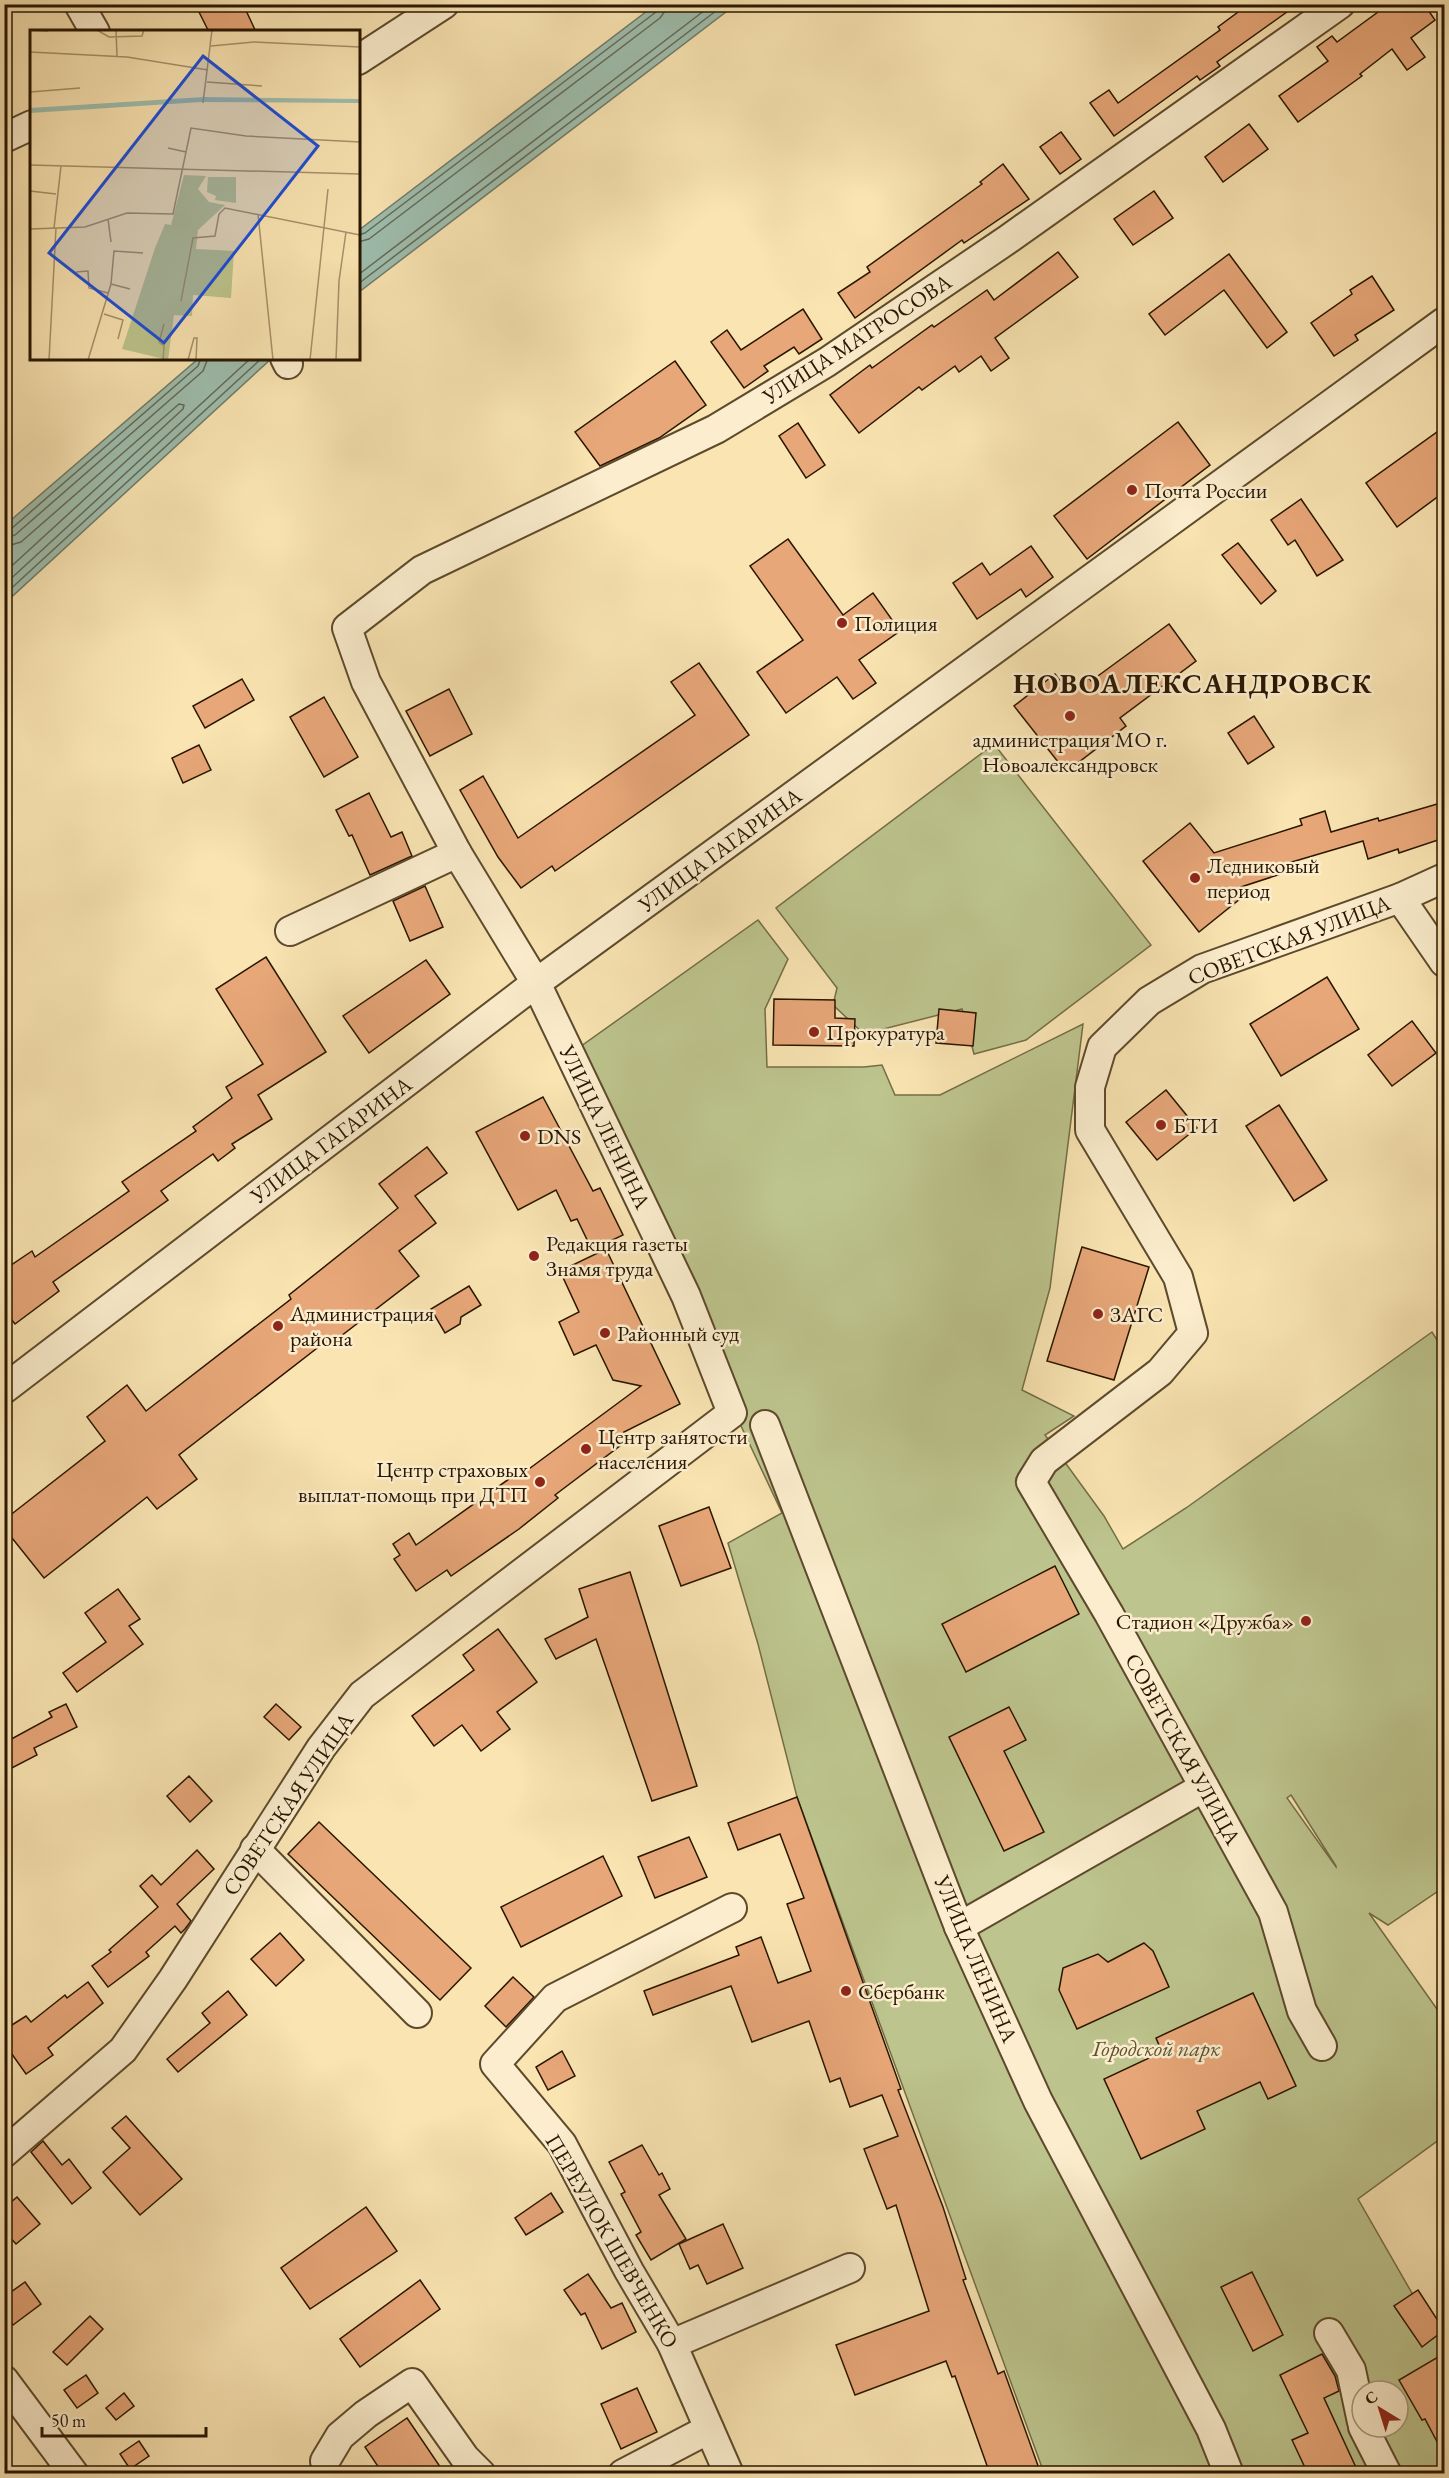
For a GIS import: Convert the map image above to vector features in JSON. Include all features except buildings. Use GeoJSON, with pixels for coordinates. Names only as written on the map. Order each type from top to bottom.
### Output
{"type":"FeatureCollection","features":[{"type":"Feature","properties":{"kind":"street"},"geometry":{"type":"LineString","coordinates":[[79,4],[94,30]]}},
{"type":"Feature","properties":{"kind":"street"},"geometry":{"type":"LineString","coordinates":[[360,59],[444,4]]}},
{"type":"Feature","properties":{"kind":"street","name":"УЛИЦА МАТРОСОВА"},"geometry":{"type":"LineString","coordinates":[[347,628],[422,570],[716,429],[827,362],[1007,240],[1340,4]]}},
{"type":"Feature","properties":{"kind":"street"},"geometry":{"type":"LineString","coordinates":[[4,138],[30,126]]}},
{"type":"Feature","properties":{"kind":"street","name":"УЛИЦА ГАГАРИНА"},"geometry":{"type":"LineString","coordinates":[[4,1389],[536,983],[1444,322]]}},
{"type":"Feature","properties":{"kind":"street","name":"УЛИЦА ЛЕНИНА"},"geometry":{"type":"LineString","coordinates":[[347,628],[366,682],[457,853],[536,983],[686,1296],[732,1413]]}},
{"type":"Feature","properties":{"kind":"street"},"geometry":{"type":"LineString","coordinates":[[290,931],[457,853]]}},
{"type":"Feature","properties":{"kind":"street","name":"СОВЕТСКАЯ УЛИЦА"},"geometry":{"type":"LineString","coordinates":[[1322,2046],[1302,2011],[1273,1912],[1109,1614],[1031,1482],[1044,1461],[1160,1372],[1193,1333],[1180,1282],[1090,1130],[1090,1087],[1102,1047],[1149,1001],[1202,969],[1400,898],[1444,878]]}},
{"type":"Feature","properties":{"kind":"street"},"geometry":{"type":"LineString","coordinates":[[1400,898],[1444,962]]}},
{"type":"Feature","properties":{"kind":"street","name":"СОВЕТСКАЯ УЛИЦА"},"geometry":{"type":"LineString","coordinates":[[4,2153],[123,2050],[174,1979],[321,1749],[362,1695],[732,1413]]}},
{"type":"Feature","properties":{"kind":"street","name":"УЛИЦА ЛЕНИНА"},"geometry":{"type":"LineString","coordinates":[[765,1425],[959,1927],[1038,2101],[1211,2429],[1230,2474]]}},
{"type":"Feature","properties":{"kind":"street"},"geometry":{"type":"LineString","coordinates":[[959,1927],[1204,1787]]}},
{"type":"Feature","properties":{"kind":"street"},"geometry":{"type":"LineString","coordinates":[[255,1849],[417,2013]]}},
{"type":"Feature","properties":{"kind":"street","name":"ПЕРЕУЛОК ШЕВЧЕНКО"},"geometry":{"type":"LineString","coordinates":[[729,2474],[672,2344],[629,2271],[562,2144],[495,2064],[555,1998],[732,1908]]}},
{"type":"Feature","properties":{"kind":"street"},"geometry":{"type":"LineString","coordinates":[[672,2344],[850,2268]]}},
{"type":"Feature","properties":{"kind":"street"},"geometry":{"type":"LineString","coordinates":[[1329,2333],[1351,2370],[1353,2379]]}},
{"type":"Feature","properties":{"kind":"street"},"geometry":{"type":"LineString","coordinates":[[4,2380],[74,2474]]}},
{"type":"Feature","properties":{"kind":"street"},"geometry":{"type":"LineString","coordinates":[[325,2461],[340,2436],[366,2414],[412,2384],[465,2458],[482,2474]]}},
{"type":"Feature","properties":{"kind":"street"},"geometry":{"type":"LineString","coordinates":[[623,2474],[709,2429]]}},
{"type":"Feature","properties":{"kind":"street"},"geometry":{"type":"LineString","coordinates":[[1369,2439],[1387,2474]]}},
{"type":"Feature","properties":{"kind":"green space"},"geometry":{"type":"Polygon","coordinates":[[[994,744],[1151,945],[1026,1040],[974,1054],[962,1009],[864,1034],[833,1005],[837,988],[776,908],[994,744]]]}},
{"type":"Feature","properties":{"kind":"green space","name":"Городской парк"},"geometry":{"type":"Polygon","coordinates":[[[758,920],[788,959],[765,1009],[767,1067],[882,1065],[895,1095],[940,1095],[1083,1024],[1050,1288],[1022,1390],[1074,1416],[1045,1435],[1104,1516],[1123,1549],[1186,1508],[1432,1332],[1444,1351],[1444,1887],[1388,1925],[1369,1913],[1444,2019],[1444,2136],[1358,2199],[1444,2349],[1444,2473],[1044,2473],[797,1797],[758,1644],[728,1543],[782,1513],[733,1409],[577,1049],[758,920]],[[1291,1795],[1287,1798],[1336,1866],[1291,1795]]]}},
{"type":"Feature","properties":{"kind":"water"},"geometry":{"type":"Polygon","coordinates":[[[655,5],[735,5],[360,291],[360,229],[655,5]]]}},
{"type":"Feature","properties":{"kind":"water"},"geometry":{"type":"Polygon","coordinates":[[[197,360],[270,360],[5,603],[4,526],[197,360]]]}},
{"type":"Feature","properties":{"kind":"place","name":"Почта России"},"geometry":{"type":"Point","coordinates":[1132,490]}},
{"type":"Feature","properties":{"kind":"place","name":"Полиция"},"geometry":{"type":"Point","coordinates":[842,623]}},
{"type":"Feature","properties":{"kind":"place","name":"администрация МО г. Новоалександровск"},"geometry":{"type":"Point","coordinates":[1070,716]}},
{"type":"Feature","properties":{"kind":"place","name":"Ледниковый период"},"geometry":{"type":"Point","coordinates":[1195,878]}},
{"type":"Feature","properties":{"kind":"place","name":"Прокуратура"},"geometry":{"type":"Point","coordinates":[814,1032]}},
{"type":"Feature","properties":{"kind":"place","name":"БТИ"},"geometry":{"type":"Point","coordinates":[1161,1125]}},
{"type":"Feature","properties":{"kind":"place","name":"DNS"},"geometry":{"type":"Point","coordinates":[525,1136]}},
{"type":"Feature","properties":{"kind":"place","name":"Редакция газеты Знамя труда"},"geometry":{"type":"Point","coordinates":[534,1256]}},
{"type":"Feature","properties":{"kind":"place","name":"ЗАГС"},"geometry":{"type":"Point","coordinates":[1098,1314]}},
{"type":"Feature","properties":{"kind":"place","name":"Администрация района"},"geometry":{"type":"Point","coordinates":[278,1326]}},
{"type":"Feature","properties":{"kind":"place","name":"Районный суд"},"geometry":{"type":"Point","coordinates":[605,1333]}},
{"type":"Feature","properties":{"kind":"place","name":"Центр занятости населения"},"geometry":{"type":"Point","coordinates":[586,1449]}},
{"type":"Feature","properties":{"kind":"place","name":"Центр страховых выплат-помощь при ДТП"},"geometry":{"type":"Point","coordinates":[540,1482]}},
{"type":"Feature","properties":{"kind":"place","name":"Стадион «Дружба»"},"geometry":{"type":"Point","coordinates":[1306,1621]}},
{"type":"Feature","properties":{"kind":"place","name":"Сбербанк"},"geometry":{"type":"Point","coordinates":[846,1991]}},
{"type":"Feature","properties":{"kind":"district","name":"НОВОАЛЕКСАНДРОВСК"},"geometry":{"type":"Point","coordinates":[1193,683]}}]}
